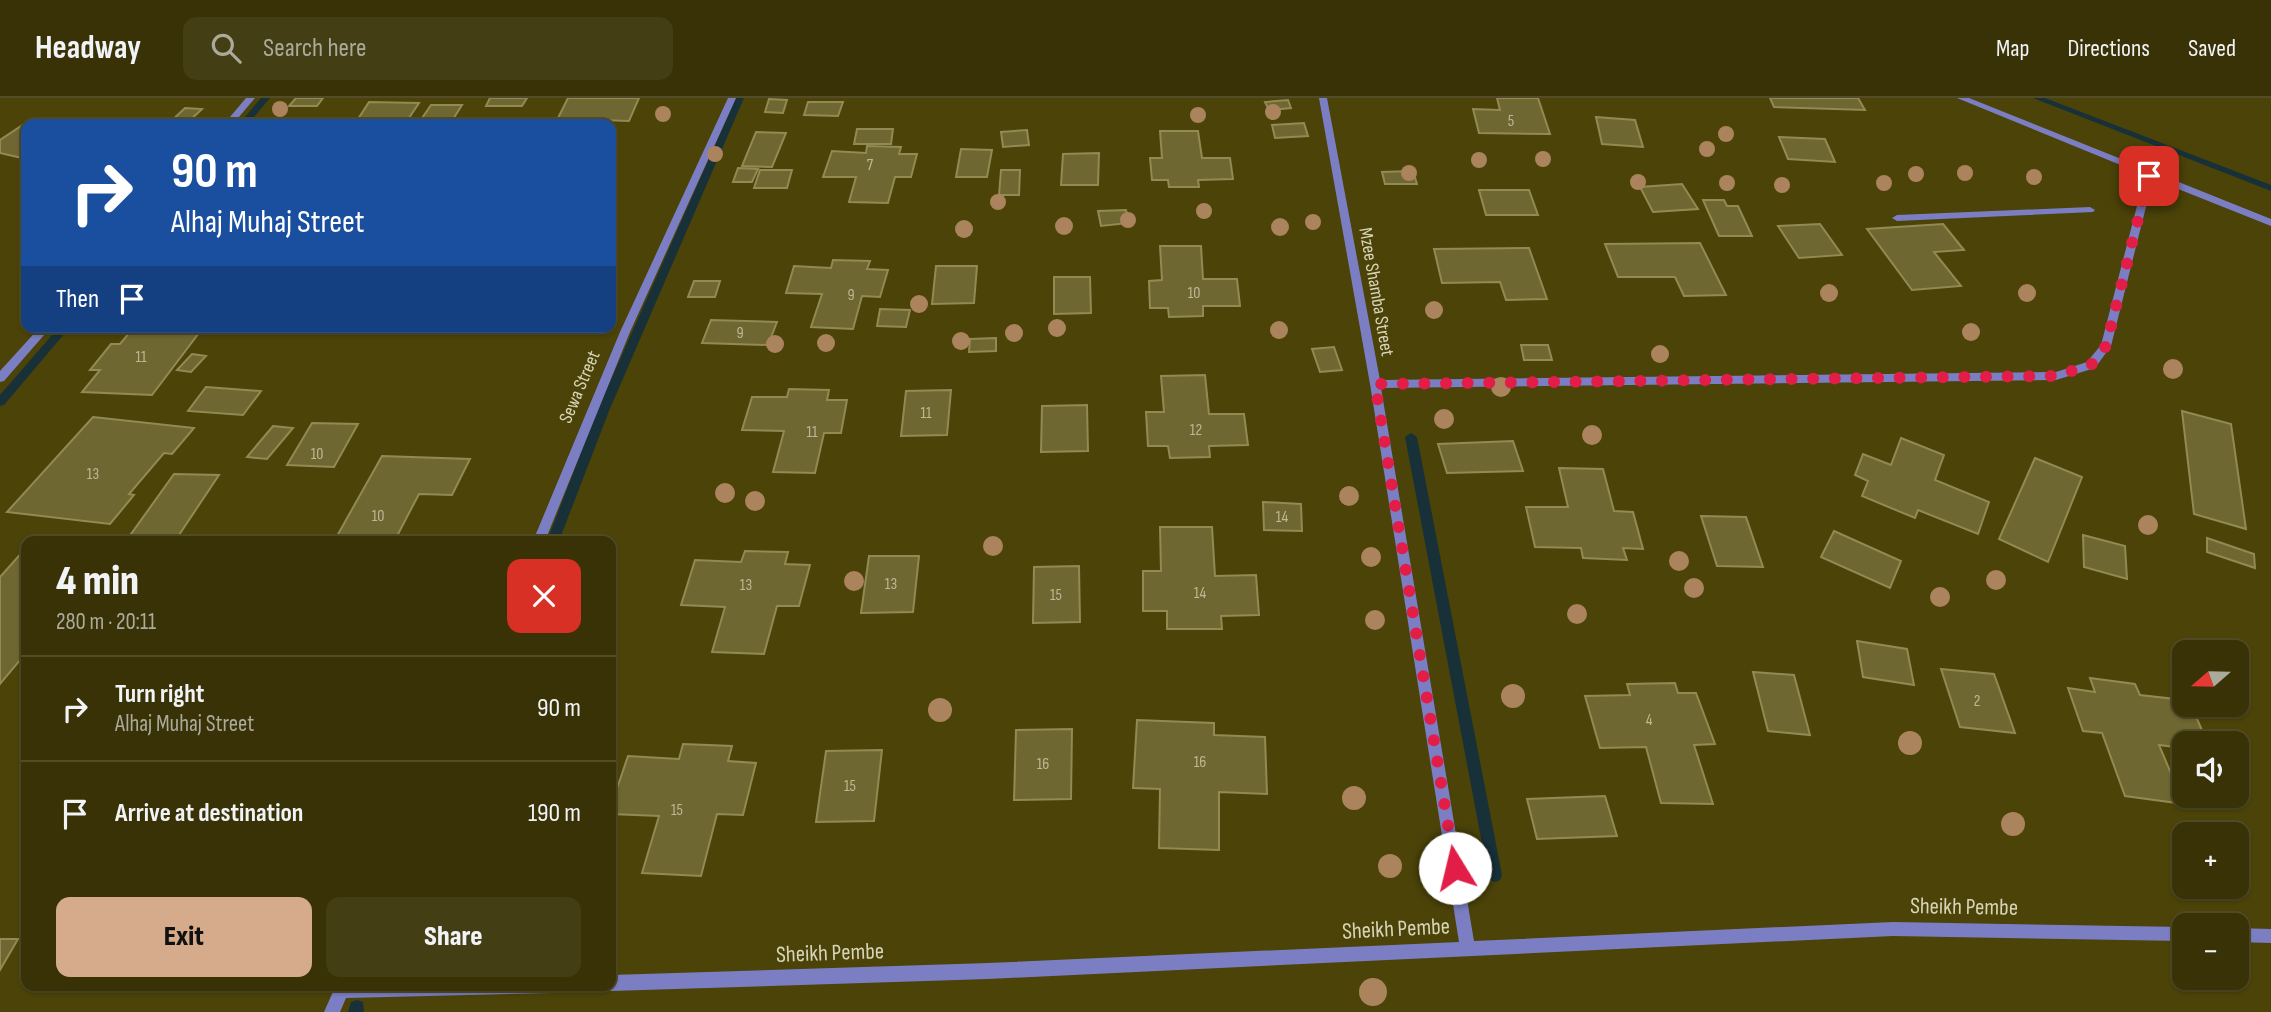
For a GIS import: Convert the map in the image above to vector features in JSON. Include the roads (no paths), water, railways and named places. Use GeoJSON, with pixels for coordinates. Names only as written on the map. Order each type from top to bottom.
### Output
{"type":"FeatureCollection","features":[{"type":"Feature","properties":{"kind":"street"},"geometry":{"type":"LineString","coordinates":[[232,119],[251,98]]}},
{"type":"Feature","properties":{"kind":"street","name":"Sewa Street"},"geometry":{"type":"LineString","coordinates":[[541,536],[625,332],[732,98]]}},
{"type":"Feature","properties":{"kind":"street","name":"Mzee Shamba Street"},"geometry":{"type":"LineString","coordinates":[[1323,98],[1375,384],[1468,948]]}},
{"type":"Feature","properties":{"kind":"street"},"geometry":{"type":"LineString","coordinates":[[1961,98],[2271,223]]}},
{"type":"Feature","properties":{"kind":"street"},"geometry":{"type":"LineString","coordinates":[[1375,384],[2056,376],[2091,365],[2106,346],[2149,176]]}},
{"type":"Feature","properties":{"kind":"street"},"geometry":{"type":"LineString","coordinates":[[1896,218],[2090,210]]}},
{"type":"Feature","properties":{"kind":"street"},"geometry":{"type":"LineString","coordinates":[[0,379],[41,333]]}},
{"type":"Feature","properties":{"kind":"street","name":"Sheikh Pembe"},"geometry":{"type":"LineString","coordinates":[[616,983],[988,971],[1893,929],[2172,934]]}},
{"type":"Feature","properties":{"kind":"street"},"geometry":{"type":"LineString","coordinates":[[2249,935],[2271,936]]}},
{"type":"Feature","properties":{"kind":"street"},"geometry":{"type":"LineString","coordinates":[[332,1012],[341,991]]}},
{"type":"Feature","properties":{"kind":"waterway"},"geometry":{"type":"LineString","coordinates":[[247,119],[266,98]]}},
{"type":"Feature","properties":{"kind":"waterway"},"geometry":{"type":"LineString","coordinates":[[555,536],[603,411],[740,98]]}},
{"type":"Feature","properties":{"kind":"waterway"},"geometry":{"type":"LineString","coordinates":[[2037,98],[2271,188]]}},
{"type":"Feature","properties":{"kind":"waterway"},"geometry":{"type":"LineString","coordinates":[[0,402],[60,333]]}},
{"type":"Feature","properties":{"kind":"waterway"},"geometry":{"type":"LineString","coordinates":[[1411,437],[1495,875]]}},
{"type":"Feature","properties":{"kind":"waterway"},"geometry":{"type":"LineString","coordinates":[[356,1012],[357,1008]]}}]}
